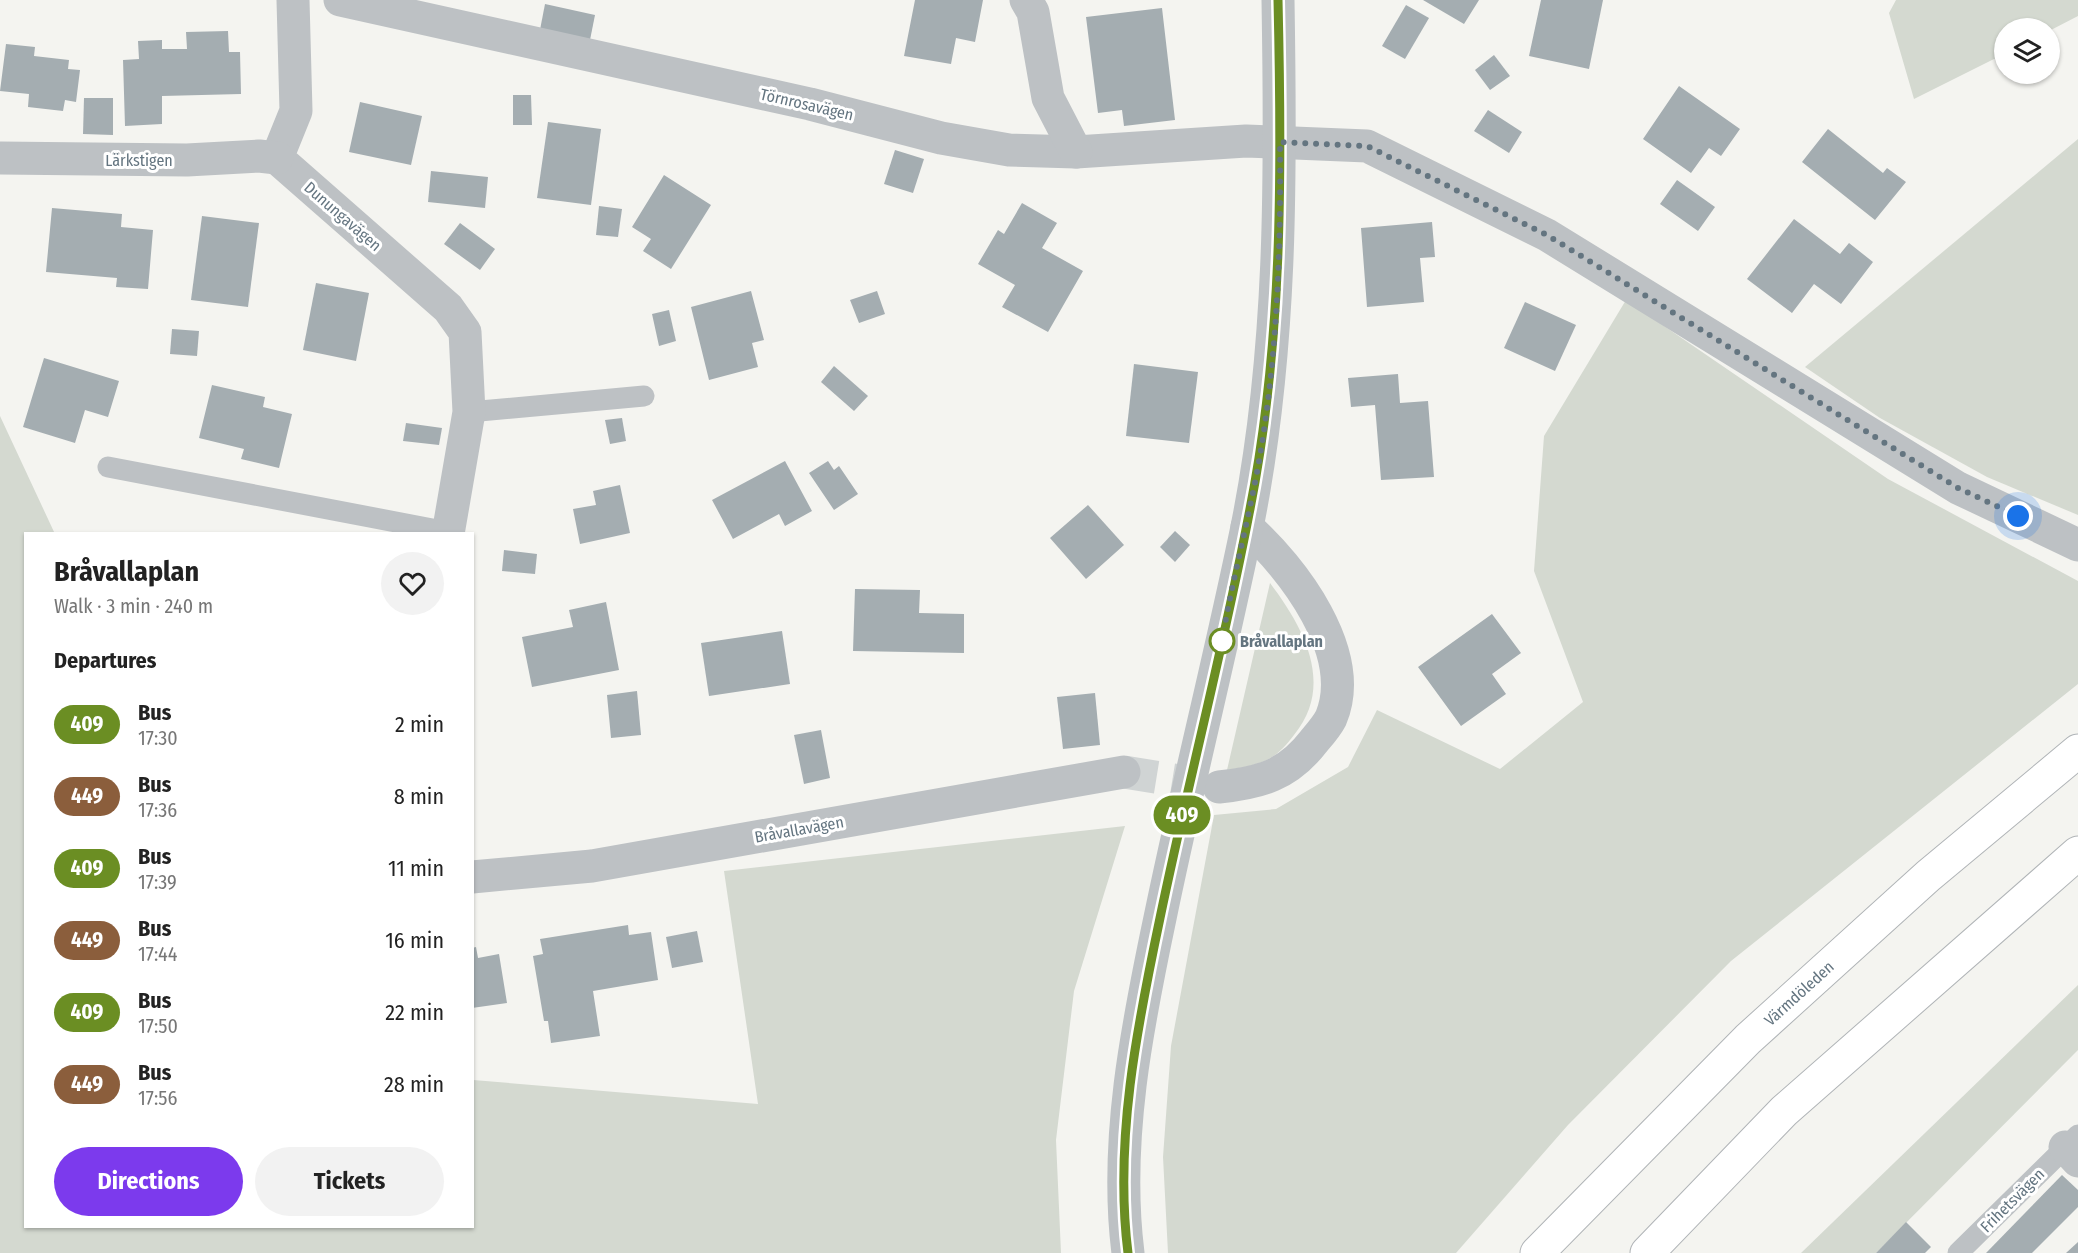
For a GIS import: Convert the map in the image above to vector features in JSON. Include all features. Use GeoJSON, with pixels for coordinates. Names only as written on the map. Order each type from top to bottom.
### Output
{"type":"FeatureCollection","features":[{"type":"Feature","properties":{"kind":"highway","name":"Värmdöleden"},"geometry":{"type":"LineString","coordinates":[[1538,1253],[1748,1039],[1928,876],[2078,751]]}},
{"type":"Feature","properties":{"kind":"highway"},"geometry":{"type":"LineString","coordinates":[[1647,1253],[1784,1111],[2078,852]]}},
{"type":"Feature","properties":{"kind":"street"},"geometry":{"type":"LineString","coordinates":[[277,158],[296,111],[293,0]]}},
{"type":"Feature","properties":{"kind":"street","name":"Törnrosavägen"},"geometry":{"type":"LineString","coordinates":[[340,0],[810,104],[941,138],[1009,150],[1076,152],[1237,141],[1367,146],[1547,235],[1958,488],[2078,545]]}},
{"type":"Feature","properties":{"kind":"street"},"geometry":{"type":"LineString","coordinates":[[1026,0],[1033,12],[1048,98],[1076,152]]}},
{"type":"Feature","properties":{"kind":"street"},"geometry":{"type":"LineString","coordinates":[[1128,1253],[1124,1221],[1124,1149],[1143,998],[1247,527],[1264,429],[1271,367],[1281,199],[1278,0]]}},
{"type":"Feature","properties":{"kind":"street","name":"Lärkstigen"},"geometry":{"type":"LineString","coordinates":[[0,158],[187,160],[259,156],[277,158]]}},
{"type":"Feature","properties":{"kind":"street","name":"Dunungavägen"},"geometry":{"type":"LineString","coordinates":[[277,158],[448,308],[465,332],[469,412],[448,532]]}},
{"type":"Feature","properties":{"kind":"street"},"geometry":{"type":"LineString","coordinates":[[1219,787],[1250,784],[1271,778],[1286,768],[1310,747],[1330,720],[1338,692],[1332,647],[1307,597],[1272,550],[1247,527]]}},
{"type":"Feature","properties":{"kind":"street","name":"Bråvallavägen"},"geometry":{"type":"LineString","coordinates":[[474,877],[592,866],[1124,772]]}},
{"type":"Feature","properties":{"kind":"lane"},"geometry":{"type":"LineString","coordinates":[[469,412],[644,396]]}},
{"type":"Feature","properties":{"kind":"lane","name":"Dunungavägen"},"geometry":{"type":"LineString","coordinates":[[108,466],[443,532]]}},
{"type":"Feature","properties":{"kind":"lane","name":"Frihetsvägen"},"geometry":{"type":"LineString","coordinates":[[1958,1253],[2074,1148]]}},
{"type":"Feature","properties":{"kind":"shaded area"},"geometry":{"type":"Polygon","coordinates":[[[1896,0],[2078,0],[2078,16],[2060,25],[2060,18],[1994,18],[1994,59],[1914,99],[1889,13],[1896,0]]]}},
{"type":"Feature","properties":{"kind":"shaded area"},"geometry":{"type":"Polygon","coordinates":[[[2078,139],[2078,515],[1987,477],[1880,418],[1805,367],[2078,139]]]}},
{"type":"Feature","properties":{"kind":"shaded area"},"geometry":{"type":"Polygon","coordinates":[[[1626,300],[1888,479],[2078,581],[2078,684],[1731,961],[1568,1125],[1456,1253],[1168,1253],[1163,1157],[1171,1046],[1214,815],[1276,809],[1348,767],[1377,710],[1500,769],[1583,702],[1534,571],[1544,436],[1626,300]]]}},
{"type":"Feature","properties":{"kind":"shaded area"},"geometry":{"type":"Polygon","coordinates":[[[0,416],[54,532],[24,532],[24,1228],[474,1228],[474,1080],[758,1104],[724,871],[1125,826],[1074,991],[1056,1140],[1061,1253],[0,1253],[0,416]]]}},
{"type":"Feature","properties":{"kind":"shaded area"},"geometry":{"type":"Polygon","coordinates":[[[1270,583],[1294,619],[1303,638],[1310,657],[1313,677],[1312,696],[1306,716],[1294,735],[1279,752],[1255,764],[1227,770],[1270,583]]]}},
{"type":"Feature","properties":{"kind":"shaded area"},"geometry":{"type":"Polygon","coordinates":[[[2078,985],[2078,1050],[1876,1253],[1801,1253],[2078,985]]]}},
{"type":"Feature","properties":{"kind":"building"},"geometry":{"type":"Polygon","coordinates":[[[915,0],[983,0],[975,42],[956,38],[951,64],[904,56],[915,0]]]}},
{"type":"Feature","properties":{"kind":"building"},"geometry":{"type":"Polygon","coordinates":[[[1423,0],[1479,0],[1464,24],[1423,0]]]}},
{"type":"Feature","properties":{"kind":"building"},"geometry":{"type":"Polygon","coordinates":[[[1541,0],[1603,0],[1589,69],[1529,56],[1541,0]]]}},
{"type":"Feature","properties":{"kind":"building"},"geometry":{"type":"Polygon","coordinates":[[[545,4],[595,15],[589,45],[539,35],[545,4]]]}},
{"type":"Feature","properties":{"kind":"building"},"geometry":{"type":"Polygon","coordinates":[[[1406,5],[1429,18],[1405,59],[1382,46],[1406,5]]]}},
{"type":"Feature","properties":{"kind":"building"},"geometry":{"type":"Polygon","coordinates":[[[1162,8],[1175,120],[1124,126],[1122,110],[1098,113],[1086,17],[1162,8]]]}},
{"type":"Feature","properties":{"kind":"building"},"geometry":{"type":"Polygon","coordinates":[[[228,31],[229,52],[240,52],[241,94],[162,96],[162,124],[125,126],[123,60],[139,59],[138,41],[162,40],[162,49],[187,49],[186,32],[228,31]]]}},
{"type":"Feature","properties":{"kind":"building"},"geometry":{"type":"Polygon","coordinates":[[[6,44],[35,47],[34,56],[69,60],[68,69],[80,70],[76,102],[65,100],[63,111],[28,107],[29,94],[0,91],[6,44]]]}},
{"type":"Feature","properties":{"kind":"building"},"geometry":{"type":"Polygon","coordinates":[[[1494,55],[1510,76],[1490,90],[1475,70],[1494,55]]]}},
{"type":"Feature","properties":{"kind":"building"},"geometry":{"type":"Polygon","coordinates":[[[1679,86],[1740,129],[1721,156],[1709,148],[1691,173],[1643,139],[1679,86]]]}},
{"type":"Feature","properties":{"kind":"building"},"geometry":{"type":"Polygon","coordinates":[[[513,95],[531,95],[532,125],[513,125],[513,95]]]}},
{"type":"Feature","properties":{"kind":"building"},"geometry":{"type":"Polygon","coordinates":[[[84,98],[113,98],[113,135],[83,134],[84,98]]]}},
{"type":"Feature","properties":{"kind":"building"},"geometry":{"type":"Polygon","coordinates":[[[360,102],[422,116],[411,165],[349,152],[360,102]]]}},
{"type":"Feature","properties":{"kind":"building"},"geometry":{"type":"Polygon","coordinates":[[[1488,110],[1522,132],[1509,153],[1474,131],[1488,110]]]}},
{"type":"Feature","properties":{"kind":"building"},"geometry":{"type":"Polygon","coordinates":[[[548,122],[601,129],[591,205],[537,198],[548,122]]]}},
{"type":"Feature","properties":{"kind":"building"},"geometry":{"type":"Polygon","coordinates":[[[1828,129],[1883,173],[1887,168],[1906,182],[1875,220],[1802,162],[1828,129]]]}},
{"type":"Feature","properties":{"kind":"building"},"geometry":{"type":"Polygon","coordinates":[[[895,150],[924,159],[913,193],[884,184],[895,150]]]}},
{"type":"Feature","properties":{"kind":"building"},"geometry":{"type":"Polygon","coordinates":[[[431,171],[488,177],[485,208],[428,202],[431,171]]]}},
{"type":"Feature","properties":{"kind":"building"},"geometry":{"type":"Polygon","coordinates":[[[664,175],[711,205],[671,269],[643,251],[651,239],[632,227],[664,175]]]}},
{"type":"Feature","properties":{"kind":"building"},"geometry":{"type":"Polygon","coordinates":[[[1677,180],[1715,207],[1698,231],[1660,204],[1677,180]]]}},
{"type":"Feature","properties":{"kind":"building"},"geometry":{"type":"Polygon","coordinates":[[[1022,203],[1057,223],[1042,248],[1083,271],[1048,332],[1002,307],[1015,285],[978,264],[998,230],[1004,234],[1022,203]]]}},
{"type":"Feature","properties":{"kind":"building"},"geometry":{"type":"Polygon","coordinates":[[[599,206],[622,209],[618,237],[596,235],[599,206]]]}},
{"type":"Feature","properties":{"kind":"building"},"geometry":{"type":"Polygon","coordinates":[[[52,208],[122,214],[121,227],[153,230],[148,289],[116,287],[117,278],[46,272],[52,208]]]}},
{"type":"Feature","properties":{"kind":"building"},"geometry":{"type":"Polygon","coordinates":[[[202,216],[259,223],[248,307],[191,300],[202,216]]]}},
{"type":"Feature","properties":{"kind":"building"},"geometry":{"type":"Polygon","coordinates":[[[1794,219],[1840,254],[1849,243],[1873,262],[1841,304],[1814,284],[1792,313],[1747,279],[1794,219]]]}},
{"type":"Feature","properties":{"kind":"building"},"geometry":{"type":"Polygon","coordinates":[[[1432,222],[1435,257],[1420,258],[1424,302],[1367,307],[1361,228],[1432,222]]]}},
{"type":"Feature","properties":{"kind":"building"},"geometry":{"type":"Polygon","coordinates":[[[460,223],[495,249],[480,270],[444,244],[460,223]]]}},
{"type":"Feature","properties":{"kind":"building"},"geometry":{"type":"Polygon","coordinates":[[[316,283],[369,293],[356,361],[303,350],[316,283]]]}},
{"type":"Feature","properties":{"kind":"building"},"geometry":{"type":"Polygon","coordinates":[[[751,291],[764,340],[752,343],[758,367],[709,380],[691,307],[751,291]]]}},
{"type":"Feature","properties":{"kind":"building"},"geometry":{"type":"Polygon","coordinates":[[[877,291],[885,314],[859,323],[850,300],[877,291]]]}},
{"type":"Feature","properties":{"kind":"building"},"geometry":{"type":"Polygon","coordinates":[[[1525,302],[1576,325],[1555,371],[1504,348],[1525,302]]]}},
{"type":"Feature","properties":{"kind":"building"},"geometry":{"type":"Polygon","coordinates":[[[669,310],[676,341],[659,346],[652,314],[669,310]]]}},
{"type":"Feature","properties":{"kind":"building"},"geometry":{"type":"Polygon","coordinates":[[[172,329],[199,331],[197,356],[170,354],[172,329]]]}},
{"type":"Feature","properties":{"kind":"building"},"geometry":{"type":"Polygon","coordinates":[[[44,358],[119,381],[108,417],[85,410],[75,443],[23,427],[44,358]]]}},
{"type":"Feature","properties":{"kind":"building"},"geometry":{"type":"Polygon","coordinates":[[[1134,364],[1198,372],[1189,443],[1126,436],[1134,364]]]}},
{"type":"Feature","properties":{"kind":"building"},"geometry":{"type":"Polygon","coordinates":[[[834,366],[868,396],[854,411],[821,382],[834,366]]]}},
{"type":"Feature","properties":{"kind":"building"},"geometry":{"type":"Polygon","coordinates":[[[1398,374],[1400,403],[1428,401],[1434,477],[1381,480],[1375,405],[1351,407],[1348,378],[1398,374]]]}},
{"type":"Feature","properties":{"kind":"building"},"geometry":{"type":"Polygon","coordinates":[[[212,385],[265,397],[263,407],[292,414],[279,468],[241,459],[244,449],[199,438],[212,385]]]}},
{"type":"Feature","properties":{"kind":"building"},"geometry":{"type":"Polygon","coordinates":[[[622,418],[626,441],[610,444],[605,420],[622,418]]]}},
{"type":"Feature","properties":{"kind":"building"},"geometry":{"type":"Polygon","coordinates":[[[406,423],[442,428],[439,445],[403,441],[406,423]]]}},
{"type":"Feature","properties":{"kind":"building"},"geometry":{"type":"Polygon","coordinates":[[[785,461],[812,511],[785,526],[779,514],[733,539],[712,500],[785,461]]]}},
{"type":"Feature","properties":{"kind":"building"},"geometry":{"type":"Polygon","coordinates":[[[828,461],[834,470],[839,466],[858,494],[834,510],[809,473],[828,461]]]}},
{"type":"Feature","properties":{"kind":"building"},"geometry":{"type":"Polygon","coordinates":[[[620,485],[630,533],[580,544],[573,509],[596,505],[593,491],[620,485]]]}},
{"type":"Feature","properties":{"kind":"building"},"geometry":{"type":"Polygon","coordinates":[[[1088,505],[1124,545],[1086,579],[1050,538],[1088,505]]]}},
{"type":"Feature","properties":{"kind":"building"},"geometry":{"type":"Polygon","coordinates":[[[1175,531],[1190,545],[1175,562],[1160,547],[1175,531]]]}},
{"type":"Feature","properties":{"kind":"building"},"geometry":{"type":"Polygon","coordinates":[[[504,550],[537,554],[535,574],[502,571],[504,550]]]}},
{"type":"Feature","properties":{"kind":"building"},"geometry":{"type":"Polygon","coordinates":[[[855,589],[920,590],[919,613],[964,614],[964,653],[853,651],[855,589]]]}},
{"type":"Feature","properties":{"kind":"building"},"geometry":{"type":"Polygon","coordinates":[[[606,602],[619,670],[532,687],[522,637],[573,627],[569,610],[606,602]]]}},
{"type":"Feature","properties":{"kind":"building"},"geometry":{"type":"Polygon","coordinates":[[[1492,614],[1521,653],[1492,674],[1506,694],[1461,726],[1418,667],[1492,614]]]}},
{"type":"Feature","properties":{"kind":"building"},"geometry":{"type":"Polygon","coordinates":[[[782,631],[790,684],[709,696],[701,643],[782,631]]]}},
{"type":"Feature","properties":{"kind":"building"},"geometry":{"type":"Polygon","coordinates":[[[637,691],[641,735],[611,738],[607,695],[637,691]]]}},
{"type":"Feature","properties":{"kind":"building"},"geometry":{"type":"Polygon","coordinates":[[[1095,693],[1100,745],[1063,749],[1057,697],[1095,693]]]}},
{"type":"Feature","properties":{"kind":"building"},"geometry":{"type":"Polygon","coordinates":[[[821,730],[830,778],[804,784],[794,735],[821,730]]]}},
{"type":"Feature","properties":{"kind":"building"},"geometry":{"type":"Polygon","coordinates":[[[628,925],[629,935],[651,932],[658,980],[593,991],[600,1036],[551,1043],[548,1021],[544,1021],[533,956],[543,954],[540,939],[628,925]]]}},
{"type":"Feature","properties":{"kind":"building"},"geometry":{"type":"Polygon","coordinates":[[[697,931],[703,962],[672,968],[666,937],[697,931]]]}},
{"type":"Feature","properties":{"kind":"building"},"geometry":{"type":"Polygon","coordinates":[[[476,947],[478,958],[499,954],[507,1003],[474,1008],[474,948],[476,947]]]}},
{"type":"Feature","properties":{"kind":"building"},"geometry":{"type":"Polygon","coordinates":[[[2062,1175],[2078,1190],[2078,1207],[2032,1253],[1986,1253],[2062,1175]]]}},
{"type":"Feature","properties":{"kind":"building"},"geometry":{"type":"Polygon","coordinates":[[[1906,1222],[1931,1247],[1925,1253],[1876,1253],[1906,1222]]]}},
{"type":"Feature","properties":{"kind":"building"},"geometry":{"type":"Polygon","coordinates":[[[2078,1242],[2078,1253],[2066,1253],[2078,1242]]]}},
{"type":"Feature","properties":{"kind":"tunnel"},"geometry":{"type":"LineString","coordinates":[[1124,772],[1217,787]]}},
{"type":"Feature","properties":{"kind":"bus line","name":"409"},"geometry":{"type":"LineString","coordinates":[[1128,1253],[1124,1221],[1124,1149],[1143,998],[1242,548],[1264,429],[1271,367],[1281,199],[1278,0]]}},
{"type":"Feature","properties":{"kind":"place","name":"Bråvallaplan"},"geometry":{"type":"Point","coordinates":[1222,641]}},
{"type":"Feature","properties":{"kind":"route"},"geometry":{"type":"LineString","coordinates":[[1222,641],[1247,527],[1264,429],[1271,367],[1281,199],[1280,142],[1331,142],[1367,146],[1547,235],[1958,488],[2018,516]]}}]}
